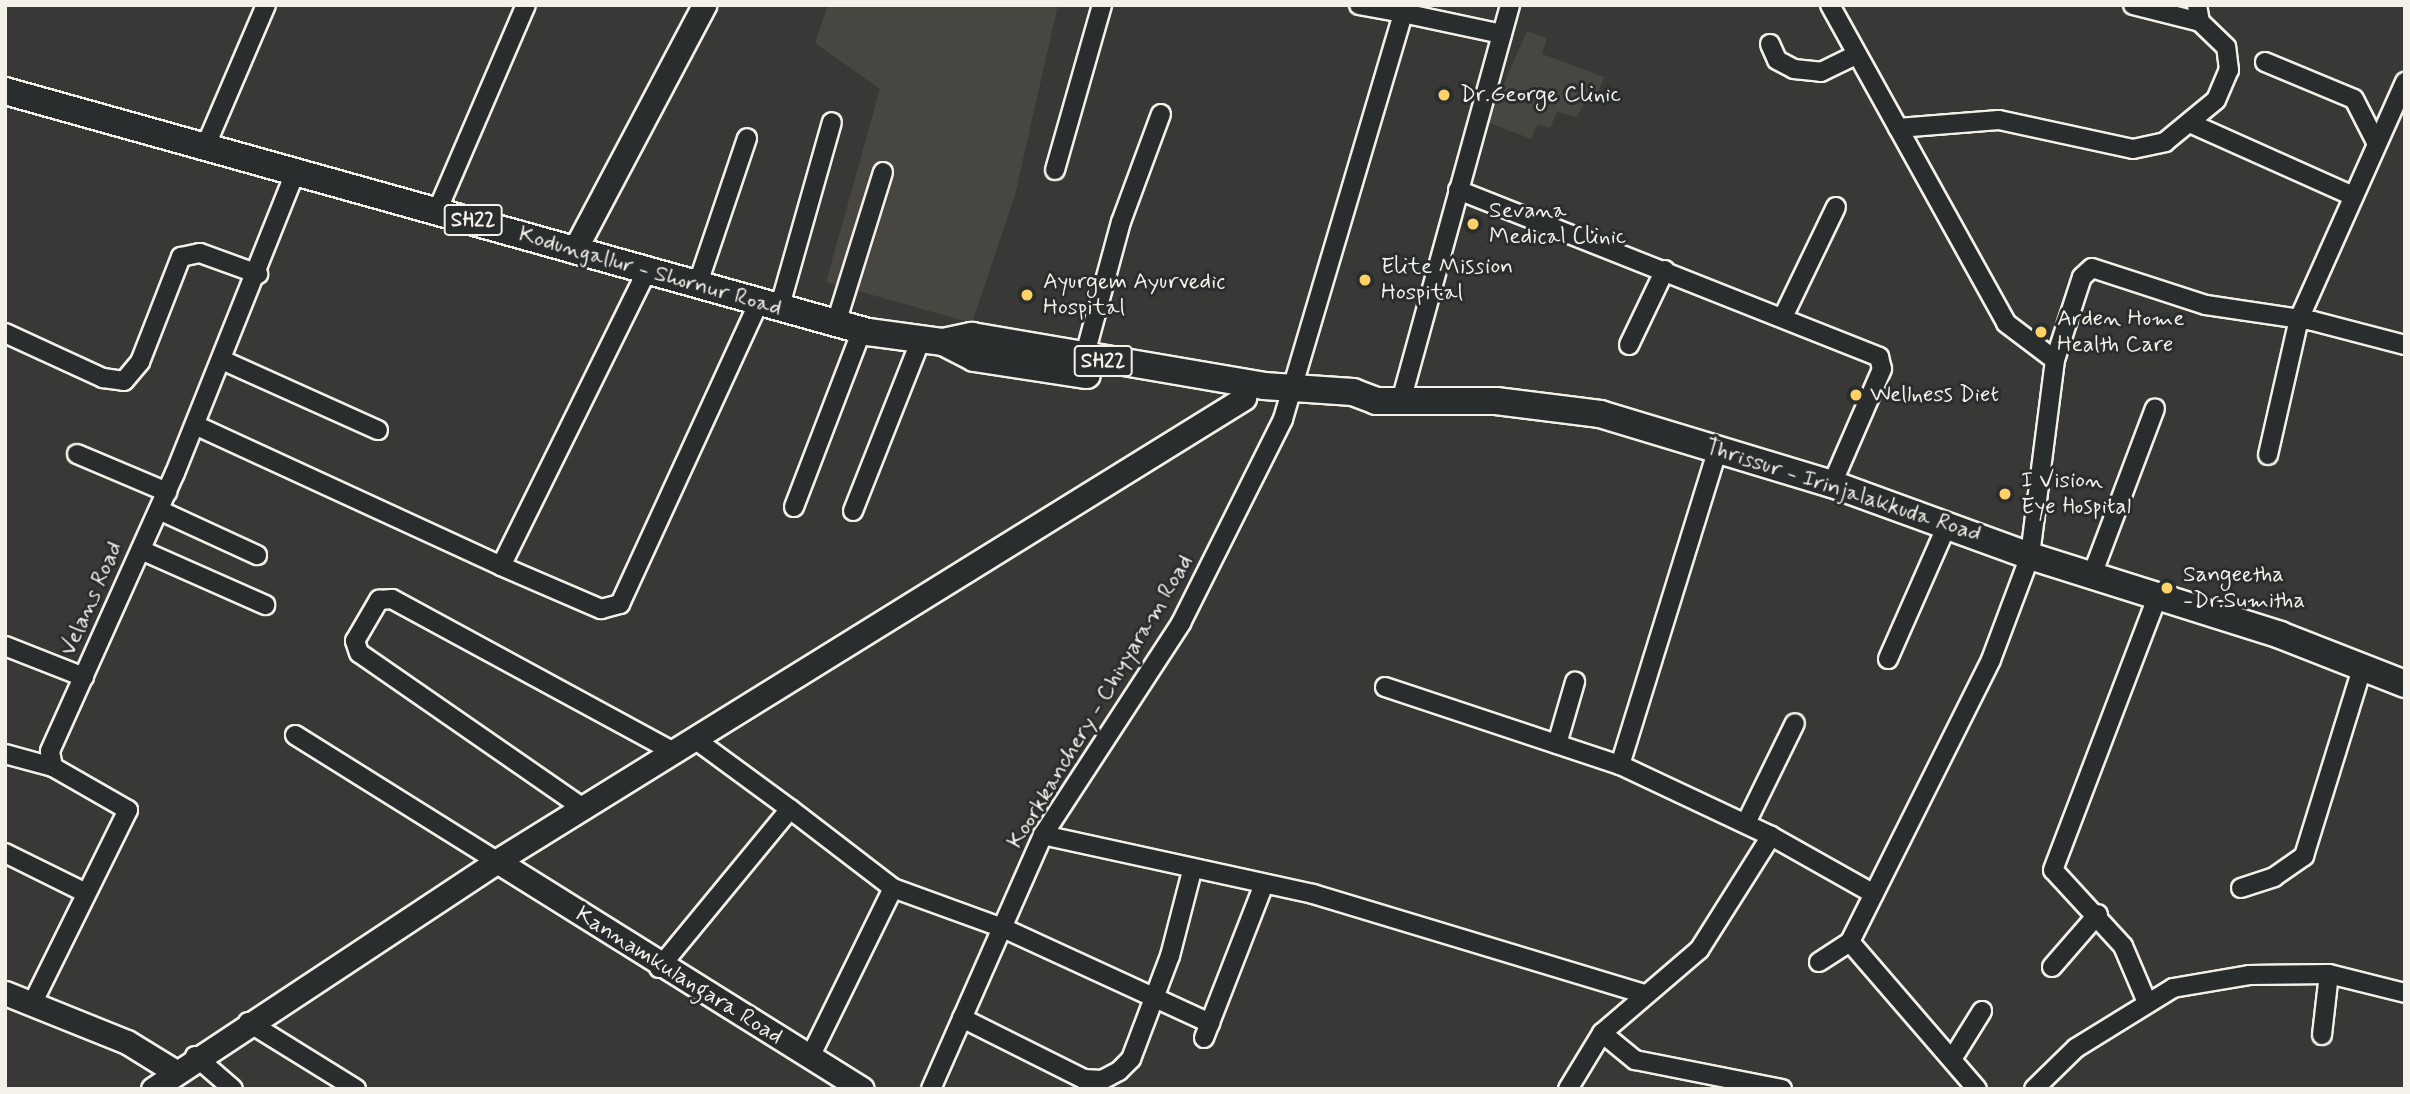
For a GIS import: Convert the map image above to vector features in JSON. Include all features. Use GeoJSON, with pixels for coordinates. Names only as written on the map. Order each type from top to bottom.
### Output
{"type":"FeatureCollection","features":[{"type":"Feature","properties":{"kind":"main road"},"geometry":{"type":"LineString","coordinates":[[574,251],[704,5]]}},
{"type":"Feature","properties":{"kind":"main road","name":"Kodungallur - Shornur Road"},"geometry":{"type":"LineString","coordinates":[[5,91],[438,209],[574,251],[862,330],[932,341],[972,337],[1254,392]]}},
{"type":"Feature","properties":{"kind":"main road"},"geometry":{"type":"LineString","coordinates":[[932,341],[974,358],[1254,392]]}},
{"type":"Feature","properties":{"kind":"main road"},"geometry":{"type":"LineString","coordinates":[[153,1089],[195,1056],[497,861],[1254,392]]}},
{"type":"Feature","properties":{"kind":"main road","name":"Thrissur - Irinjalakkuda Road"},"geometry":{"type":"LineString","coordinates":[[1254,392],[1288,404],[1389,401],[1564,406],[1832,484],[2030,556],[2157,597],[2405,684]]}},
{"type":"Feature","properties":{"kind":"main road","name":"Kannamkulangara Road"},"geometry":{"type":"LineString","coordinates":[[497,861],[659,968],[862,1089]]}},
{"type":"Feature","properties":{"kind":"main road"},"geometry":{"type":"LineString","coordinates":[[5,993],[34,1000],[174,1071]]}},
{"type":"Feature","properties":{"kind":"street"},"geometry":{"type":"LineString","coordinates":[[206,145],[266,5]]}},
{"type":"Feature","properties":{"kind":"street"},"geometry":{"type":"LineString","coordinates":[[438,209],[526,5]]}},
{"type":"Feature","properties":{"kind":"street"},"geometry":{"type":"LineString","coordinates":[[1055,170],[1102,5]]}},
{"type":"Feature","properties":{"kind":"street"},"geometry":{"type":"LineString","coordinates":[[1359,5],[1502,34]]}},
{"type":"Feature","properties":{"kind":"street"},"geometry":{"type":"LineString","coordinates":[[1389,401],[1458,190],[1510,5]]}},
{"type":"Feature","properties":{"kind":"street"},"geometry":{"type":"LineString","coordinates":[[1898,128],[1998,120],[2133,149],[2165,142],[2192,124],[2216,100],[2229,70],[2226,47],[2199,14],[2133,5]]}},
{"type":"Feature","properties":{"kind":"street"},"geometry":{"type":"LineString","coordinates":[[1833,8],[1856,55],[2006,323],[2055,360]]}},
{"type":"Feature","properties":{"kind":"street","name":"Koorkkanchery - Chiyyaram Road"},"geometry":{"type":"LineString","coordinates":[[931,1089],[1043,835],[1181,623],[1288,404],[1403,13]]}},
{"type":"Feature","properties":{"kind":"street"},"geometry":{"type":"LineString","coordinates":[[1770,44],[1777,60],[1794,69],[1821,72],[1856,55]]}},
{"type":"Feature","properties":{"kind":"street"},"geometry":{"type":"LineString","coordinates":[[2265,62],[2354,99],[2376,142]]}},
{"type":"Feature","properties":{"kind":"street"},"geometry":{"type":"LineString","coordinates":[[2267,455],[2300,319],[2351,195],[2405,82]]}},
{"type":"Feature","properties":{"kind":"street"},"geometry":{"type":"LineString","coordinates":[[1084,358],[1121,222],[1161,114]]}},
{"type":"Feature","properties":{"kind":"street"},"geometry":{"type":"LineString","coordinates":[[195,425],[501,566],[601,609],[620,604],[768,306],[832,122]]}},
{"type":"Feature","properties":{"kind":"street"},"geometry":{"type":"LineString","coordinates":[[2192,124],[2351,195]]}},
{"type":"Feature","properties":{"kind":"street"},"geometry":{"type":"LineString","coordinates":[[697,286],[747,138]]}},
{"type":"Feature","properties":{"kind":"street","name":"Velans Road"},"geometry":{"type":"LineString","coordinates":[[53,767],[50,751],[167,492],[258,274],[296,170]]}},
{"type":"Feature","properties":{"kind":"street"},"geometry":{"type":"LineString","coordinates":[[836,323],[883,172]]}},
{"type":"Feature","properties":{"kind":"street"},"geometry":{"type":"LineString","coordinates":[[1458,190],[1866,351],[1882,369],[1832,484]]}},
{"type":"Feature","properties":{"kind":"street"},"geometry":{"type":"LineString","coordinates":[[1783,317],[1836,207]]}},
{"type":"Feature","properties":{"kind":"street"},"geometry":{"type":"LineString","coordinates":[[5,333],[103,378],[124,381],[140,362],[181,257],[200,253],[258,274]]}},
{"type":"Feature","properties":{"kind":"street"},"geometry":{"type":"LineString","coordinates":[[1819,962],[1850,942],[1991,660],[2030,556],[2055,360],[2082,277],[2092,268],[2206,305],[2300,319],[2405,345]]}},
{"type":"Feature","properties":{"kind":"street"},"geometry":{"type":"LineString","coordinates":[[501,566],[647,270]]}},
{"type":"Feature","properties":{"kind":"street"},"geometry":{"type":"LineString","coordinates":[[1629,345],[1665,270]]}},
{"type":"Feature","properties":{"kind":"street"},"geometry":{"type":"LineString","coordinates":[[794,507],[862,330]]}},
{"type":"Feature","properties":{"kind":"street"},"geometry":{"type":"LineString","coordinates":[[853,511],[932,341]]}},
{"type":"Feature","properties":{"kind":"street"},"geometry":{"type":"LineString","coordinates":[[222,360],[378,429]]}},
{"type":"Feature","properties":{"kind":"street"},"geometry":{"type":"LineString","coordinates":[[2092,575],[2155,408]]}},
{"type":"Feature","properties":{"kind":"street"},"geometry":{"type":"LineString","coordinates":[[1620,765],[1718,449]]}},
{"type":"Feature","properties":{"kind":"street"},"geometry":{"type":"LineString","coordinates":[[77,454],[167,492]]}},
{"type":"Feature","properties":{"kind":"street"},"geometry":{"type":"LineString","coordinates":[[159,510],[257,555]]}},
{"type":"Feature","properties":{"kind":"street"},"geometry":{"type":"LineString","coordinates":[[1888,659],[1947,525]]}},
{"type":"Feature","properties":{"kind":"street"},"geometry":{"type":"LineString","coordinates":[[141,550],[265,605]]}},
{"type":"Feature","properties":{"kind":"street"},"geometry":{"type":"LineString","coordinates":[[2146,1000],[2123,946],[2098,914],[2053,870],[2157,597]]}},
{"type":"Feature","properties":{"kind":"street"},"geometry":{"type":"LineString","coordinates":[[583,808],[359,653],[355,641],[379,600],[392,599],[674,752]]}},
{"type":"Feature","properties":{"kind":"street"},"geometry":{"type":"LineString","coordinates":[[5,646],[84,677]]}},
{"type":"Feature","properties":{"kind":"street"},"geometry":{"type":"LineString","coordinates":[[2241,888],[2274,877],[2304,856],[2362,669]]}},
{"type":"Feature","properties":{"kind":"street"},"geometry":{"type":"LineString","coordinates":[[1557,744],[1575,682]]}},
{"type":"Feature","properties":{"kind":"street"},"geometry":{"type":"LineString","coordinates":[[1385,687],[1620,765],[1746,823],[1874,894]]}},
{"type":"Feature","properties":{"kind":"street"},"geometry":{"type":"LineString","coordinates":[[1746,823],[1795,723]]}},
{"type":"Feature","properties":{"kind":"street"},"geometry":{"type":"LineString","coordinates":[[295,735],[497,861]]}},
{"type":"Feature","properties":{"kind":"street"},"geometry":{"type":"LineString","coordinates":[[696,740],[892,888],[1003,928],[1153,1000],[1207,1031],[1264,884]]}},
{"type":"Feature","properties":{"kind":"street"},"geometry":{"type":"LineString","coordinates":[[5,754],[53,767],[127,804],[34,1000]]}},
{"type":"Feature","properties":{"kind":"street"},"geometry":{"type":"LineString","coordinates":[[659,968],[790,809]]}},
{"type":"Feature","properties":{"kind":"street"},"geometry":{"type":"LineString","coordinates":[[1043,835],[1192,871],[1264,884],[1645,994]]}},
{"type":"Feature","properties":{"kind":"street"},"geometry":{"type":"LineString","coordinates":[[1568,1089],[1602,1033],[1699,950],[1771,836]]}},
{"type":"Feature","properties":{"kind":"street"},"geometry":{"type":"LineString","coordinates":[[5,853],[86,893]]}},
{"type":"Feature","properties":{"kind":"street"},"geometry":{"type":"LineString","coordinates":[[962,1018],[1084,1079],[1102,1080],[1131,1059],[1153,1000],[1192,871]]}},
{"type":"Feature","properties":{"kind":"street"},"geometry":{"type":"LineString","coordinates":[[810,1057],[892,888]]}},
{"type":"Feature","properties":{"kind":"street"},"geometry":{"type":"LineString","coordinates":[[2052,967],[2098,914]]}},
{"type":"Feature","properties":{"kind":"street"},"geometry":{"type":"LineString","coordinates":[[1850,942],[1954,1056],[1969,1086]]}},
{"type":"Feature","properties":{"kind":"street"},"geometry":{"type":"LineString","coordinates":[[2322,1035],[2329,974]]}},
{"type":"Feature","properties":{"kind":"street"},"geometry":{"type":"LineString","coordinates":[[2034,1089],[2076,1048],[2146,1000],[2173,988],[2249,975],[2329,974],[2405,993]]}},
{"type":"Feature","properties":{"kind":"street"},"geometry":{"type":"LineString","coordinates":[[1954,1056],[1982,1011]]}},
{"type":"Feature","properties":{"kind":"street"},"geometry":{"type":"LineString","coordinates":[[248,1022],[355,1089]]}},
{"type":"Feature","properties":{"kind":"street"},"geometry":{"type":"LineString","coordinates":[[1602,1033],[1635,1060],[1734,1086],[1782,1089]]}},
{"type":"Feature","properties":{"kind":"street"},"geometry":{"type":"LineString","coordinates":[[195,1056],[233,1089]]}},
{"type":"Feature","properties":{"kind":"shaded area"},"geometry":{"type":"Polygon","coordinates":[[[828,5],[1058,5],[1015,195],[972,323],[826,282],[880,89],[815,43],[828,5]]]}},
{"type":"Feature","properties":{"kind":"shaded area"},"geometry":{"type":"Polygon","coordinates":[[[1527,31],[1547,38],[1542,54],[1604,77],[1595,100],[1587,97],[1577,117],[1557,112],[1550,128],[1538,124],[1531,139],[1487,122],[1527,31]]]}},
{"type":"Feature","properties":{"kind":"place","name":"Dr.George Clinic"},"geometry":{"type":"Point","coordinates":[1444,95]}},
{"type":"Feature","properties":{"kind":"place","name":"Sevana Medical Clinic"},"geometry":{"type":"Point","coordinates":[1473,224]}},
{"type":"Feature","properties":{"kind":"place","name":"Elite Mission Hospital"},"geometry":{"type":"Point","coordinates":[1365,280]}},
{"type":"Feature","properties":{"kind":"place","name":"Ayurgem Ayurvedic Hospital"},"geometry":{"type":"Point","coordinates":[1027,295]}},
{"type":"Feature","properties":{"kind":"place","name":"Arden Home Health Care"},"geometry":{"type":"Point","coordinates":[2041,332]}},
{"type":"Feature","properties":{"kind":"place","name":"Wellness Diet"},"geometry":{"type":"Point","coordinates":[1856,395]}},
{"type":"Feature","properties":{"kind":"place","name":"I Vision Eye Hospital"},"geometry":{"type":"Point","coordinates":[2005,494]}},
{"type":"Feature","properties":{"kind":"place","name":"Sangeetha -Dr.Sumitha"},"geometry":{"type":"Point","coordinates":[2167,588]}}]}
